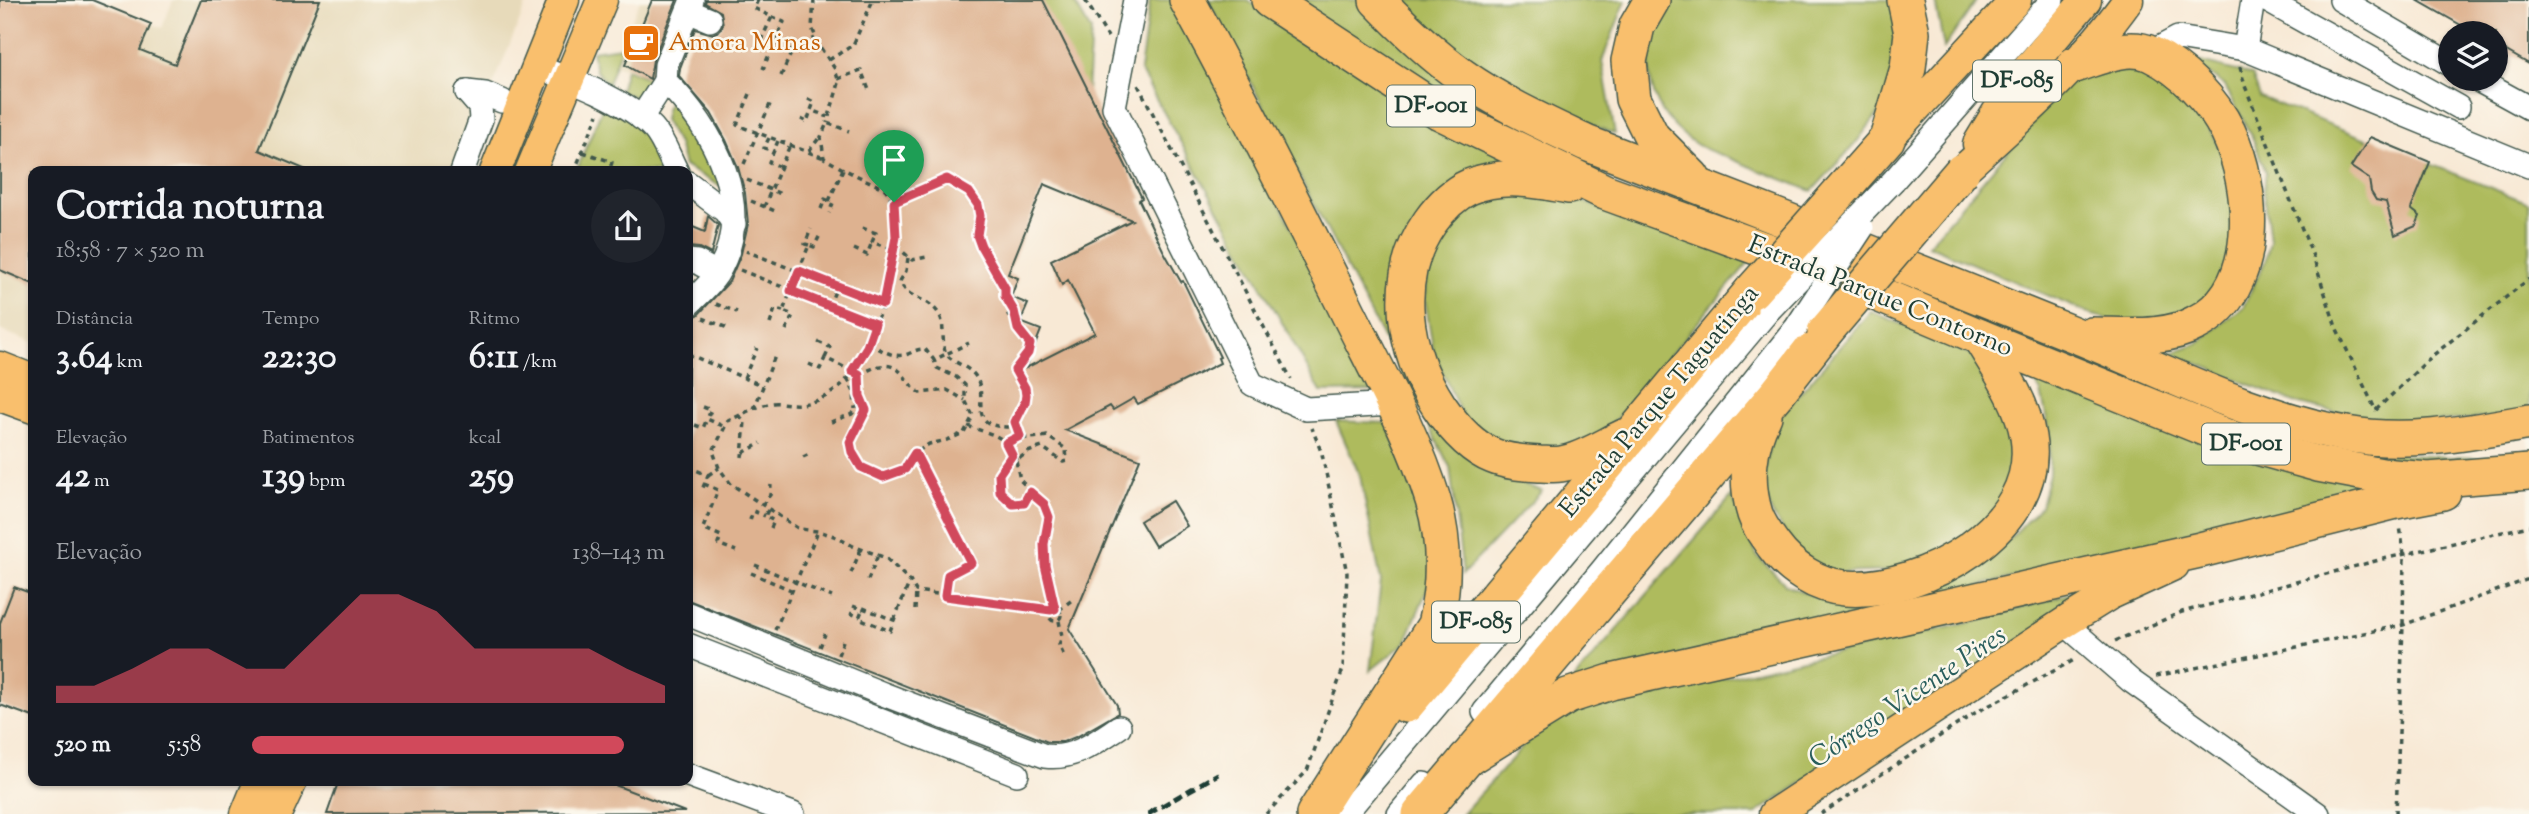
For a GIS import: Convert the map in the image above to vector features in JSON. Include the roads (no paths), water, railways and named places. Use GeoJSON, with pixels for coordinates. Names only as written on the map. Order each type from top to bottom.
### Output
{"type":"FeatureCollection","features":[{"type":"Feature","properties":{"kind":"highway"},"geometry":{"type":"LineString","coordinates":[[1187,0],[1238,92],[1409,436],[1433,501],[1443,552],[1441,600],[1436,625],[1314,814]]}},
{"type":"Feature","properties":{"kind":"highway","name":"Estrada Parque Contorno"},"geometry":{"type":"LineString","coordinates":[[1269,0],[1440,112],[1605,192],[1828,273],[2239,442],[2318,464],[2382,476],[2428,480],[2529,474]]}},
{"type":"Feature","properties":{"kind":"highway","name":"Estrada Parque Contorno"},"geometry":{"type":"LineString","coordinates":[[1377,0],[1401,25],[1462,76],[1529,116],[1586,144],[2075,335],[2268,415],[2346,434],[2386,439],[2446,437],[2529,422]]}},
{"type":"Feature","properties":{"kind":"highway"},"geometry":{"type":"LineString","coordinates":[[1652,0],[1637,26],[1629,61],[1633,99],[1652,137],[1674,162],[1706,189]]}},
{"type":"Feature","properties":{"kind":"highway"},"geometry":{"type":"LineString","coordinates":[[1887,139],[1909,68],[1912,33],[1905,0]]}},
{"type":"Feature","properties":{"kind":"highway"},"geometry":{"type":"LineString","coordinates":[[2074,65],[2125,50],[2150,53],[2181,75],[2207,98],[2228,133],[2243,184],[2247,211],[2247,248],[2237,281],[2222,304],[2199,323],[2174,333],[2143,336],[2075,335]]}},
{"type":"Feature","properties":{"kind":"highway","name":"Estrada Parque Taguatinga"},"geometry":{"type":"LineString","coordinates":[[1314,814],[1636,430],[1760,301],[1850,181],[1887,139]]}},
{"type":"Feature","properties":{"kind":"highway","name":"DF-085"},"geometry":{"type":"LineString","coordinates":[[1420,814],[1777,392],[1811,330],[1962,171]]}},
{"type":"Feature","properties":{"kind":"highway"},"geometry":{"type":"LineString","coordinates":[[1605,192],[1532,180],[1501,179],[1469,187],[1441,206],[1419,237],[1408,269],[1406,298],[1410,345],[1426,385],[1451,423],[1492,456],[1521,463],[1561,464],[1585,456],[1636,430]]}},
{"type":"Feature","properties":{"kind":"highway"},"geometry":{"type":"LineString","coordinates":[[1777,392],[1757,430],[1749,464],[1749,496],[1759,526],[1780,553],[1805,575],[1844,588],[1880,587],[1953,561],[1984,540],[2006,518],[2019,494],[2028,467],[2028,439],[2022,413],[2010,386],[1980,337]]}},
{"type":"Feature","properties":{"kind":"highway"},"geometry":{"type":"LineString","coordinates":[[1466,759],[1568,696],[1611,682],[2200,550],[2396,501],[2529,474]]}},
{"type":"Feature","properties":{"kind":"main road"},"geometry":{"type":"LineString","coordinates":[[497,166],[564,0]]}},
{"type":"Feature","properties":{"kind":"main road"},"geometry":{"type":"LineString","coordinates":[[533,166],[602,0]]}},
{"type":"Feature","properties":{"kind":"main road"},"geometry":{"type":"LineString","coordinates":[[1963,56],[1995,0]]}},
{"type":"Feature","properties":{"kind":"main road","name":"Estrada Parque Taguatinga"},"geometry":{"type":"LineString","coordinates":[[1887,139],[2016,0]]}},
{"type":"Feature","properties":{"kind":"main road","name":"DF-085"},"geometry":{"type":"LineString","coordinates":[[1962,171],[2013,86],[2086,0]]}},
{"type":"Feature","properties":{"kind":"main road","name":"DF-085"},"geometry":{"type":"LineString","coordinates":[[1962,171],[2074,65],[2110,26],[2128,0]]}},
{"type":"Feature","properties":{"kind":"main road"},"geometry":{"type":"LineString","coordinates":[[0,367],[28,378]]}},
{"type":"Feature","properties":{"kind":"main road"},"geometry":{"type":"LineString","coordinates":[[0,396],[28,406]]}},
{"type":"Feature","properties":{"kind":"main road"},"geometry":{"type":"LineString","coordinates":[[1774,814],[2109,595],[2163,571],[2200,550]]}},
{"type":"Feature","properties":{"kind":"main road"},"geometry":{"type":"LineString","coordinates":[[246,814],[258,786]]}},
{"type":"Feature","properties":{"kind":"main road"},"geometry":{"type":"LineString","coordinates":[[276,814],[289,786]]}},
{"type":"Feature","properties":{"kind":"street"},"geometry":{"type":"LineString","coordinates":[[1135,0],[1114,107],[1252,384],[1306,409],[1393,404]]}},
{"type":"Feature","properties":{"kind":"street"},"geometry":{"type":"LineString","coordinates":[[1345,814],[1760,301],[1894,180],[2052,0]]}},
{"type":"Feature","properties":{"kind":"street"},"geometry":{"type":"LineString","coordinates":[[2241,48],[2253,0]]}},
{"type":"Feature","properties":{"kind":"street"},"geometry":{"type":"LineString","coordinates":[[2266,0],[2458,107]]}},
{"type":"Feature","properties":{"kind":"street"},"geometry":{"type":"LineString","coordinates":[[2341,0],[2438,57]]}},
{"type":"Feature","properties":{"kind":"street"},"geometry":{"type":"LineString","coordinates":[[640,118],[665,81],[666,65],[688,10],[708,24]]}},
{"type":"Feature","properties":{"kind":"street"},"geometry":{"type":"LineString","coordinates":[[2150,53],[2178,38],[2241,48],[2529,166]]}},
{"type":"Feature","properties":{"kind":"street"},"geometry":{"type":"LineString","coordinates":[[537,67],[570,78],[606,96],[640,118],[654,129],[678,166]]}},
{"type":"Feature","properties":{"kind":"street"},"geometry":{"type":"LineString","coordinates":[[665,81],[698,119],[717,149],[729,186],[714,265]]}},
{"type":"Feature","properties":{"kind":"street"},"geometry":{"type":"LineString","coordinates":[[2448,132],[2465,91]]}},
{"type":"Feature","properties":{"kind":"street"},"geometry":{"type":"LineString","coordinates":[[2498,91],[2529,108]]}},
{"type":"Feature","properties":{"kind":"street"},"geometry":{"type":"LineString","coordinates":[[464,166],[481,119],[480,107],[467,92],[485,94],[502,101]]}},
{"type":"Feature","properties":{"kind":"street"},"geometry":{"type":"LineString","coordinates":[[1399,814],[1603,569],[1811,330],[1894,180]]}},
{"type":"Feature","properties":{"kind":"street"},"geometry":{"type":"LineString","coordinates":[[693,183],[725,211],[714,265]]}},
{"type":"Feature","properties":{"kind":"street"},"geometry":{"type":"LineString","coordinates":[[693,209],[714,265]]}},
{"type":"Feature","properties":{"kind":"street"},"geometry":{"type":"LineString","coordinates":[[693,262],[714,265]]}},
{"type":"Feature","properties":{"kind":"street"},"geometry":{"type":"LineString","coordinates":[[693,616],[883,694],[1045,756],[1060,758],[1078,752],[1119,727]]}},
{"type":"Feature","properties":{"kind":"street"},"geometry":{"type":"LineString","coordinates":[[2064,623],[2131,681],[2318,814]]}},
{"type":"Feature","properties":{"kind":"street"},"geometry":{"type":"LineString","coordinates":[[693,647],[1017,775]]}},
{"type":"Feature","properties":{"kind":"street"},"geometry":{"type":"LineString","coordinates":[[693,777],[793,814]]}},
{"type":"Feature","properties":{"kind":"railway"},"geometry":{"type":"LineString","coordinates":[[1148,814],[1218,774]]}},
{"type":"Feature","properties":{"kind":"place","name":"Amora Minas"},"geometry":{"type":"Point","coordinates":[641,43]}},
{"type":"Feature","properties":{"kind":"water label","name":"Córrego Vicente Pires"},"geometry":{"type":"Point","coordinates":[1908,698]}}]}
